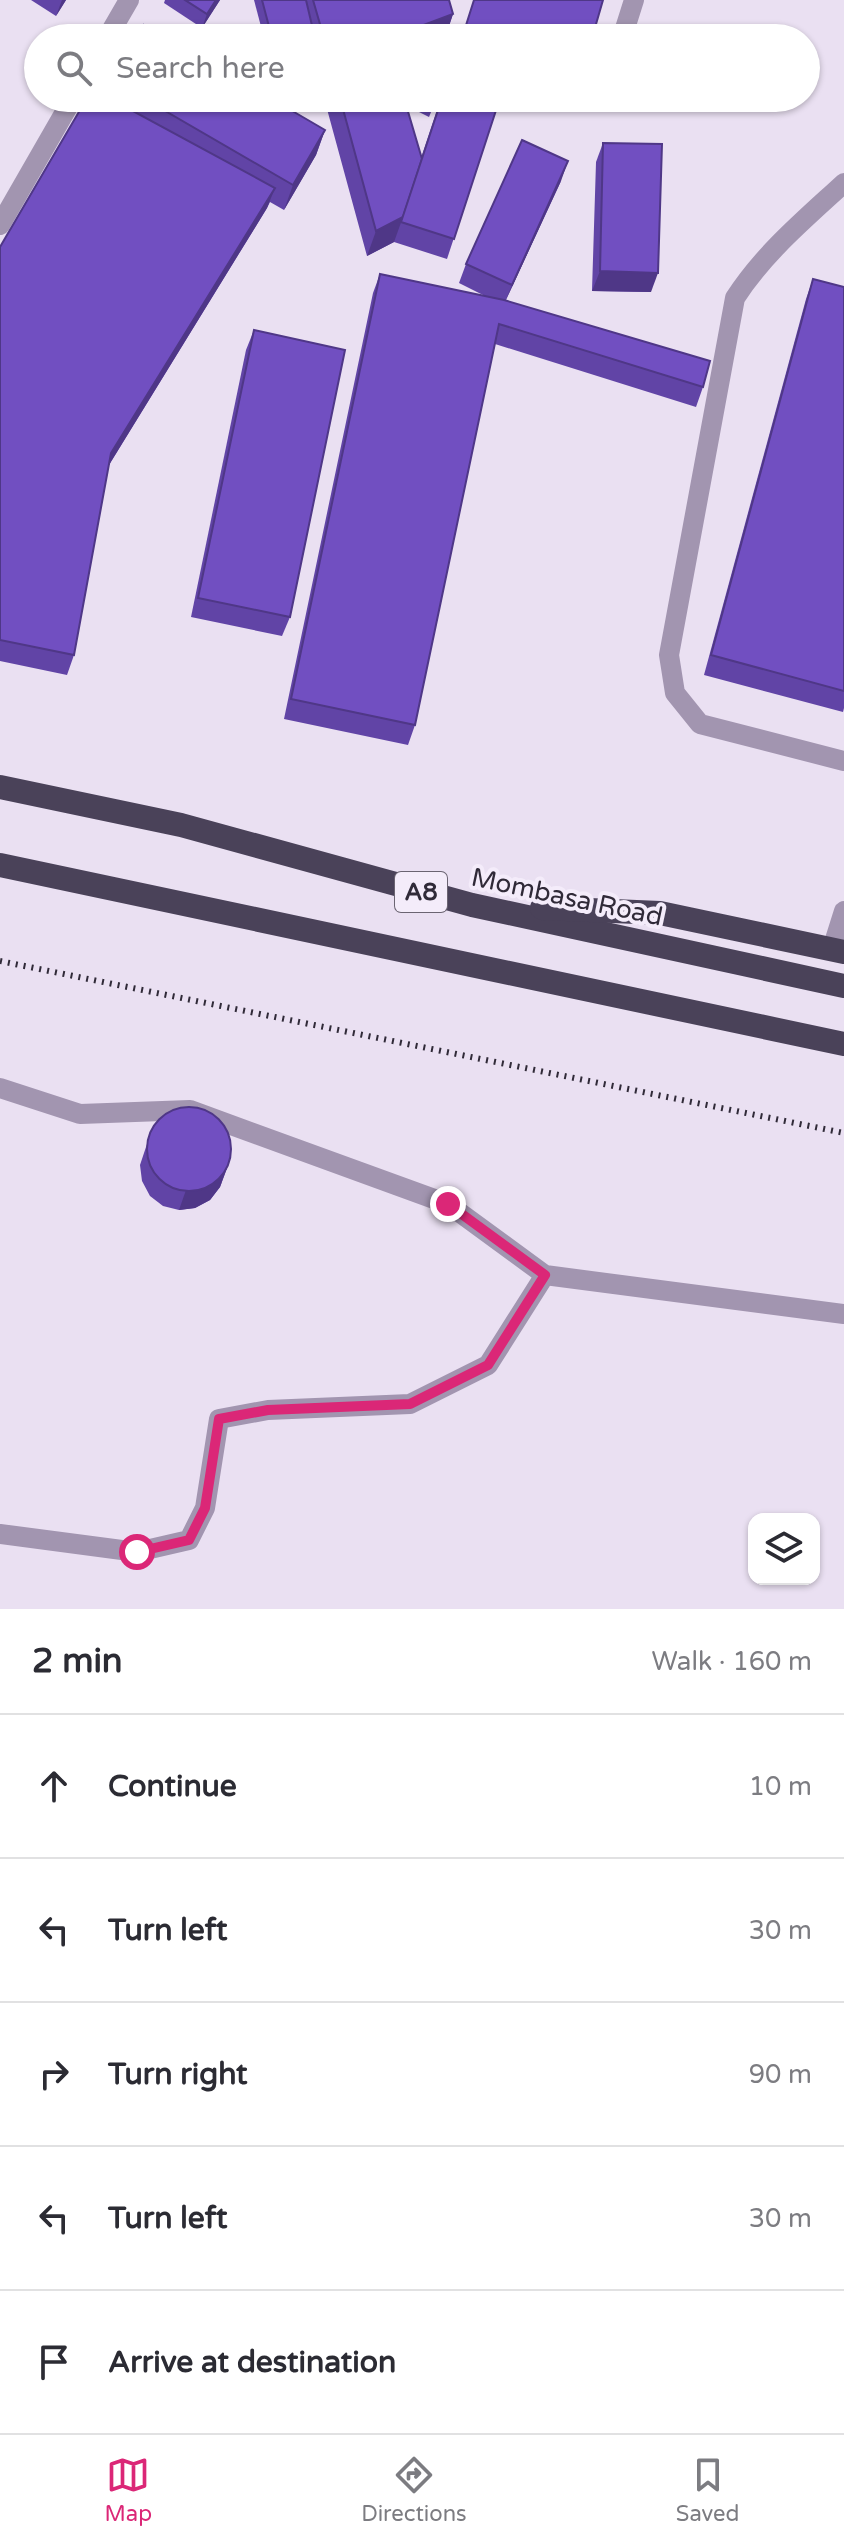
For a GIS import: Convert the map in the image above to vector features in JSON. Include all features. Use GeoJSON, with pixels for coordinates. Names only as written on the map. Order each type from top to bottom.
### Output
{"type":"FeatureCollection","features":[{"type":"Feature","properties":{"kind":"highway","name":"Mombasa Road"},"geometry":{"type":"LineString","coordinates":[[0,787],[181,825],[472,905],[844,986]]}},
{"type":"Feature","properties":{"kind":"highway","name":"A8"},"geometry":{"type":"LineString","coordinates":[[0,865],[844,1044]]}},
{"type":"Feature","properties":{"kind":"highway"},"geometry":{"type":"LineString","coordinates":[[472,905],[660,913],[838,951]]}},
{"type":"Feature","properties":{"kind":"street"},"geometry":{"type":"LineString","coordinates":[[115,24],[129,0]]}},
{"type":"Feature","properties":{"kind":"street"},"geometry":{"type":"LineString","coordinates":[[626,24],[634,0]]}},
{"type":"Feature","properties":{"kind":"street"},"geometry":{"type":"LineString","coordinates":[[0,225],[65,112]]}},
{"type":"Feature","properties":{"kind":"street"},"geometry":{"type":"LineString","coordinates":[[844,183],[767,256],[735,298],[669,655],[675,693],[700,724],[844,761]]}},
{"type":"Feature","properties":{"kind":"street"},"geometry":{"type":"LineString","coordinates":[[838,951],[844,911]]}},
{"type":"Feature","properties":{"kind":"street"},"geometry":{"type":"LineString","coordinates":[[0,1088],[80,1114],[190,1110],[448,1204],[545,1275],[844,1314]]}},
{"type":"Feature","properties":{"kind":"street"},"geometry":{"type":"LineString","coordinates":[[0,1534],[137,1552],[189,1540],[205,1508],[219,1419],[268,1410],[410,1404],[488,1365],[545,1275]]}},
{"type":"Feature","properties":{"kind":"building"},"geometry":{"type":"Polygon","coordinates":[[[185,0],[216,0],[207,14],[185,0]]]}},
{"type":"Feature","properties":{"kind":"building"},"geometry":{"type":"Polygon","coordinates":[[[262,0],[306,0],[312,24],[268,24],[262,0]]]}},
{"type":"Feature","properties":{"kind":"building"},"geometry":{"type":"Polygon","coordinates":[[[313,0],[449,0],[453,14],[426,24],[320,24],[313,0]]]}},
{"type":"Feature","properties":{"kind":"building"},"geometry":{"type":"Polygon","coordinates":[[[474,0],[603,0],[596,24],[466,24],[474,0]]]}},
{"type":"Feature","properties":{"kind":"building"},"geometry":{"type":"Polygon","coordinates":[[[79,112],[135,112],[275,188],[111,453],[74,655],[0,640],[0,247],[79,112]]]}},
{"type":"Feature","properties":{"kind":"building"},"geometry":{"type":"Polygon","coordinates":[[[167,112],[294,112],[325,130],[293,185],[167,112]]]}},
{"type":"Feature","properties":{"kind":"building"},"geometry":{"type":"Polygon","coordinates":[[[344,112],[408,112],[422,159],[403,217],[376,231],[344,112]]]}},
{"type":"Feature","properties":{"kind":"building"},"geometry":{"type":"Polygon","coordinates":[[[437,112],[495,112],[454,239],[401,222],[437,112]]]}},
{"type":"Feature","properties":{"kind":"building"},"geometry":{"type":"Polygon","coordinates":[[[522,140],[568,161],[512,285],[466,264],[522,140]]]}},
{"type":"Feature","properties":{"kind":"building"},"geometry":{"type":"Polygon","coordinates":[[[603,143],[662,144],[658,273],[600,271],[603,143]]]}},
{"type":"Feature","properties":{"kind":"building"},"geometry":{"type":"Polygon","coordinates":[[[380,274],[504,300],[710,361],[703,387],[499,324],[415,725],[291,699],[380,274]]]}},
{"type":"Feature","properties":{"kind":"building"},"geometry":{"type":"Polygon","coordinates":[[[813,279],[844,287],[844,691],[711,655],[813,279]]]}},
{"type":"Feature","properties":{"kind":"building"},"geometry":{"type":"Polygon","coordinates":[[[254,330],[345,350],[290,617],[198,598],[254,330]]]}},
{"type":"Feature","properties":{"kind":"building"},"geometry":{"type":"Polygon","coordinates":[[[189,1107],[212,1114],[224,1126],[231,1149],[224,1172],[212,1184],[189,1191],[166,1184],[154,1172],[147,1149],[154,1126],[166,1114],[189,1107]]]}},
{"type":"Feature","properties":{"kind":"railway"},"geometry":{"type":"LineString","coordinates":[[0,961],[844,1133]]}},
{"type":"Feature","properties":{"kind":"route"},"geometry":{"type":"LineString","coordinates":[[137,1552],[189,1540],[205,1508],[219,1419],[268,1410],[410,1404],[488,1365],[545,1275],[448,1204]]}}]}
